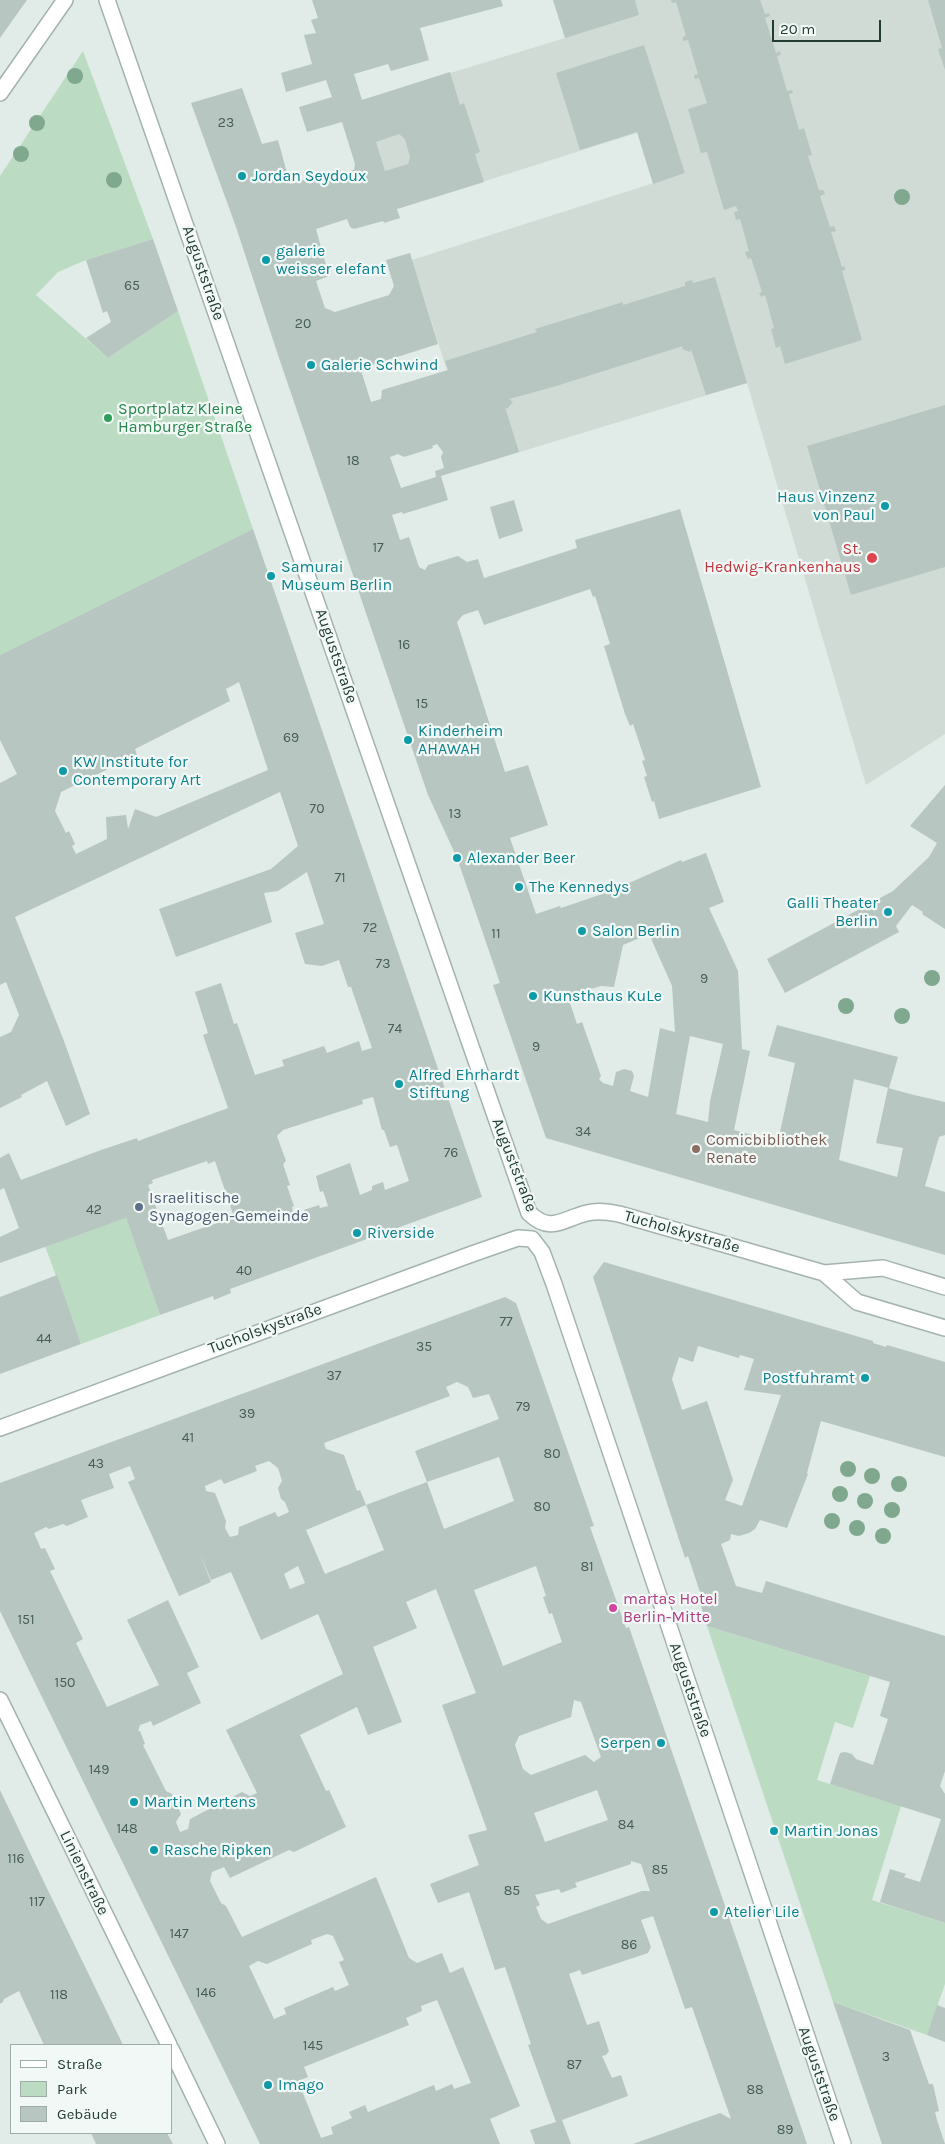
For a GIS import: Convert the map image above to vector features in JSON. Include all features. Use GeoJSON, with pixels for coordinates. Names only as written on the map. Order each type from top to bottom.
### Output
{"type":"FeatureCollection","features":[{"type":"Feature","properties":{"kind":"street"},"geometry":{"type":"LineString","coordinates":[[0,93],[65,0]]}},
{"type":"Feature","properties":{"kind":"street","name":"Auguststraße"},"geometry":{"type":"LineString","coordinates":[[107,0],[247,398],[518,1185],[529,1213],[539,1223]]}},
{"type":"Feature","properties":{"kind":"street","name":"Tucholskystraße"},"geometry":{"type":"LineString","coordinates":[[539,1223],[554,1224],[588,1212],[603,1211],[824,1273],[883,1268],[945,1287]]}},
{"type":"Feature","properties":{"kind":"street","name":"Tucholskystraße"},"geometry":{"type":"LineString","coordinates":[[0,1428],[487,1249],[518,1238],[532,1239]]}},
{"type":"Feature","properties":{"kind":"street","name":"Auguststraße"},"geometry":{"type":"LineString","coordinates":[[532,1239],[542,1252],[554,1284],[843,2144]]}},
{"type":"Feature","properties":{"kind":"street","name":"Tucholskystraße"},"geometry":{"type":"LineString","coordinates":[[824,1273],[857,1302],[945,1328]]}},
{"type":"Feature","properties":{"kind":"street","name":"Linienstraße"},"geometry":{"type":"LineString","coordinates":[[0,1700],[169,2044]]}},
{"type":"Feature","properties":{"kind":"street"},"geometry":{"type":"LineString","coordinates":[[172,2051],[217,2144]]}},
{"type":"Feature","properties":{"kind":"shaded area","name":"St. Hedwig-Krankenhaus"},"geometry":{"type":"Polygon","coordinates":[[[553,0],[945,0],[945,734],[866,785],[747,383],[477,465],[412,260],[685,173],[668,123],[397,209],[362,100],[565,38],[553,0]]]}},
{"type":"Feature","properties":{"kind":"green space","name":"Sportplatz Kleine Hamburger Straße"},"geometry":{"type":"Polygon","coordinates":[[[83,51],[153,239],[86,260],[58,272],[36,295],[108,358],[178,311],[253,529],[0,655],[0,176],[83,51]]]}},
{"type":"Feature","properties":{"kind":"green space"},"geometry":{"type":"Polygon","coordinates":[[[126,1218],[160,1315],[81,1344],[45,1246],[126,1218]]]}},
{"type":"Feature","properties":{"kind":"green space"},"geometry":{"type":"Polygon","coordinates":[[[707,1626],[870,1676],[853,1728],[835,1722],[817,1780],[901,1806],[872,1900],[945,1923],[945,1984],[927,2035],[833,2002],[707,1626]]]}},
{"type":"Feature","properties":{"kind":"building"},"geometry":{"type":"Polygon","coordinates":[[[0,0],[27,0],[0,38],[0,0]]]}},
{"type":"Feature","properties":{"kind":"building"},"geometry":{"type":"Polygon","coordinates":[[[312,0],[501,0],[503,6],[420,28],[429,60],[391,71],[388,64],[354,74],[362,100],[450,72],[460,105],[464,103],[480,152],[475,154],[484,182],[397,209],[400,218],[384,223],[383,221],[354,229],[350,227],[347,219],[316,229],[329,276],[316,281],[325,308],[335,312],[389,295],[394,286],[386,260],[410,253],[438,344],[372,365],[366,358],[358,361],[371,402],[381,399],[382,390],[448,370],[445,361],[537,332],[535,329],[623,302],[623,305],[685,286],[685,282],[692,280],[693,283],[715,277],[747,383],[706,395],[691,349],[690,352],[682,349],[683,346],[509,399],[513,402],[507,409],[505,407],[519,452],[441,476],[448,500],[403,514],[402,512],[392,515],[400,540],[409,537],[419,567],[425,570],[428,565],[458,556],[467,562],[478,559],[484,578],[577,548],[575,540],[680,509],[761,787],[659,819],[644,777],[647,776],[642,761],[645,760],[633,724],[630,726],[625,714],[604,646],[610,644],[595,596],[593,597],[590,589],[484,625],[478,610],[463,615],[457,622],[505,772],[528,765],[548,825],[510,838],[536,914],[560,906],[561,908],[611,891],[681,860],[682,862],[706,853],[724,902],[709,908],[738,971],[742,1049],[750,1051],[734,1130],[775,1141],[782,1135],[780,1132],[795,1063],[768,1056],[777,1025],[898,1057],[889,1088],[854,1079],[839,1160],[897,1177],[903,1148],[876,1143],[888,1088],[945,1102],[945,1135],[939,1137],[925,1186],[945,1192],[945,1255],[546,1138],[493,985],[500,983],[457,858],[428,795],[236,227],[191,103],[242,88],[262,144],[278,140],[290,184],[340,170],[342,173],[354,170],[355,164],[342,122],[307,132],[299,107],[332,97],[326,80],[286,92],[281,73],[312,64],[304,35],[316,33],[311,20],[318,18],[312,0]],[[399,134],[376,142],[385,171],[408,164],[410,157],[405,139],[399,134]],[[437,444],[432,446],[433,448],[404,457],[398,454],[390,457],[401,488],[436,477],[435,471],[444,468],[441,457],[443,452],[437,444]],[[649,934],[623,945],[614,987],[601,986],[574,994],[572,992],[568,997],[577,1024],[582,1022],[601,1076],[599,1079],[603,1083],[613,1086],[616,1072],[624,1069],[632,1071],[634,1076],[630,1091],[648,1097],[660,1028],[675,1032],[672,986],[649,934]],[[690,1036],[676,1114],[708,1122],[710,1101],[723,1044],[690,1036]]]}},
{"type":"Feature","properties":{"kind":"building"},"geometry":{"type":"Polygon","coordinates":[[[553,0],[635,0],[639,15],[565,38],[553,0]]]}},
{"type":"Feature","properties":{"kind":"building"},"geometry":{"type":"Polygon","coordinates":[[[671,0],[760,0],[765,14],[769,13],[770,16],[765,18],[776,53],[780,51],[781,55],[777,56],[787,91],[792,90],[793,93],[789,94],[799,130],[804,128],[812,155],[808,156],[819,190],[823,190],[825,194],[820,196],[830,227],[834,226],[836,231],[831,232],[842,267],[845,266],[845,270],[842,271],[862,340],[785,364],[780,346],[776,348],[771,329],[774,328],[765,295],[761,297],[759,293],[762,292],[751,258],[748,259],[745,252],[749,251],[740,219],[736,220],[734,212],[738,211],[736,206],[724,210],[707,152],[701,153],[688,109],[707,103],[699,78],[695,79],[694,75],[698,74],[688,40],[683,41],[683,37],[686,36],[676,2],[672,3],[671,0]]]}},
{"type":"Feature","properties":{"kind":"building"},"geometry":{"type":"Polygon","coordinates":[[[928,0],[945,0],[945,70],[938,49],[942,48],[928,0]]]}},
{"type":"Feature","properties":{"kind":"building"},"geometry":{"type":"Polygon","coordinates":[[[644,45],[685,173],[653,184],[637,132],[580,150],[556,73],[644,45]]]}},
{"type":"Feature","properties":{"kind":"building"},"geometry":{"type":"Polygon","coordinates":[[[153,239],[178,311],[108,358],[86,338],[111,322],[107,311],[103,313],[86,260],[153,239]]]}},
{"type":"Feature","properties":{"kind":"building","name":"Haus Vinzenz von Paul"},"geometry":{"type":"Polygon","coordinates":[[[945,405],[945,567],[851,595],[807,446],[945,405]]]}},
{"type":"Feature","properties":{"kind":"building"},"geometry":{"type":"Polygon","coordinates":[[[514,500],[523,531],[499,539],[490,507],[514,500]]]}},
{"type":"Feature","properties":{"kind":"building"},"geometry":{"type":"Polygon","coordinates":[[[253,529],[482,1197],[230,1289],[231,1293],[214,1300],[213,1296],[160,1315],[126,1218],[0,1263],[0,1237],[19,1228],[4,1188],[0,1190],[0,1158],[9,1153],[21,1180],[101,1150],[137,1138],[138,1141],[228,1108],[203,1035],[208,1033],[195,992],[221,983],[234,1024],[237,1023],[255,1075],[284,1066],[282,1060],[324,1046],[327,1053],[359,1041],[362,1051],[372,1048],[351,987],[348,987],[339,960],[322,966],[305,964],[295,933],[324,924],[307,872],[278,891],[264,893],[272,922],[176,957],[159,909],[271,869],[298,846],[280,792],[15,917],[64,1041],[90,1114],[66,1126],[47,1081],[0,1108],[0,1037],[11,1032],[19,1015],[6,982],[0,985],[0,783],[17,774],[0,740],[0,655],[253,529]],[[239,682],[226,689],[230,701],[135,749],[137,755],[61,792],[55,811],[66,833],[69,831],[75,844],[72,846],[76,854],[107,839],[106,817],[126,815],[128,829],[135,809],[156,817],[268,770],[239,682]],[[373,1097],[362,1100],[363,1104],[283,1130],[277,1136],[286,1161],[283,1164],[290,1185],[287,1186],[294,1206],[292,1207],[294,1217],[304,1213],[304,1210],[319,1205],[320,1208],[328,1206],[323,1191],[320,1192],[316,1176],[350,1163],[360,1195],[372,1190],[372,1186],[383,1182],[385,1190],[409,1181],[397,1145],[390,1147],[384,1130],[382,1130],[373,1097]],[[207,1161],[152,1180],[153,1183],[148,1185],[168,1240],[234,1217],[215,1161],[208,1164],[207,1161]]]}},
{"type":"Feature","properties":{"kind":"building"},"geometry":{"type":"Polygon","coordinates":[[[945,785],[945,929],[912,905],[896,926],[899,932],[785,993],[767,959],[893,891],[929,857],[937,843],[910,826],[945,785]]]}},
{"type":"Feature","properties":{"kind":"building"},"geometry":{"type":"Polygon","coordinates":[[[604,1262],[873,1341],[873,1343],[886,1347],[887,1345],[945,1362],[945,1457],[821,1421],[808,1474],[787,1528],[760,1520],[755,1529],[749,1533],[739,1536],[731,1534],[730,1540],[721,1544],[736,1586],[762,1593],[766,1581],[945,1636],[945,1771],[940,1786],[945,1794],[945,1923],[880,1902],[890,1869],[906,1874],[904,1877],[920,1882],[941,1819],[830,1784],[840,1753],[852,1754],[856,1759],[873,1765],[888,1719],[880,1716],[890,1682],[707,1626],[699,1599],[702,1598],[688,1556],[685,1558],[593,1277],[604,1262]],[[698,1346],[693,1362],[679,1357],[672,1379],[682,1410],[707,1401],[733,1480],[725,1500],[742,1506],[781,1395],[744,1390],[754,1359],[740,1355],[739,1358],[698,1346]]]}},
{"type":"Feature","properties":{"kind":"building"},"geometry":{"type":"Polygon","coordinates":[[[57,1275],[81,1344],[0,1374],[0,1297],[57,1275]]]}},
{"type":"Feature","properties":{"kind":"building"},"geometry":{"type":"Polygon","coordinates":[[[505,1297],[516,1303],[594,1526],[590,1527],[626,1628],[629,1627],[807,2144],[633,2144],[720,2113],[731,2119],[692,2007],[685,2009],[653,1916],[641,1920],[651,1947],[648,1953],[582,1975],[580,1970],[569,1974],[587,2025],[599,2021],[609,2051],[606,2055],[602,2056],[612,2078],[621,2075],[628,2096],[562,2120],[571,2144],[535,2144],[530,2130],[556,2122],[528,2045],[531,2044],[505,1967],[495,1970],[469,1892],[438,1903],[430,1884],[479,1865],[468,1835],[487,1830],[442,1705],[476,1693],[436,1589],[406,1602],[417,1628],[373,1647],[402,1722],[368,1735],[357,1707],[300,1735],[326,1791],[329,1790],[346,1827],[294,1852],[289,1850],[230,1878],[224,1867],[212,1872],[210,1881],[242,1937],[376,1877],[409,1958],[417,1963],[442,1953],[450,1973],[463,1967],[520,2106],[490,2119],[500,2144],[260,2144],[0,1611],[0,1483],[505,1297]],[[457,1382],[446,1387],[450,1396],[324,1443],[326,1449],[344,1455],[357,1491],[360,1490],[366,1505],[427,1482],[415,1451],[499,1419],[489,1394],[473,1398],[468,1387],[457,1382]],[[499,1457],[427,1482],[444,1529],[514,1501],[499,1457]],[[269,1461],[255,1466],[257,1471],[224,1484],[221,1479],[205,1486],[206,1491],[215,1493],[226,1521],[225,1528],[230,1537],[238,1535],[239,1527],[275,1512],[278,1517],[289,1512],[285,1502],[281,1499],[278,1488],[282,1481],[278,1468],[269,1461]],[[130,1466],[109,1474],[114,1488],[81,1500],[88,1517],[67,1526],[63,1524],[49,1529],[46,1527],[34,1533],[41,1549],[45,1548],[55,1569],[50,1571],[83,1639],[76,1643],[107,1707],[159,1685],[127,1620],[168,1600],[199,1667],[187,1673],[201,1703],[153,1726],[151,1721],[140,1725],[138,1731],[140,1731],[145,1744],[143,1745],[166,1791],[172,1794],[181,1814],[176,1822],[180,1832],[188,1829],[190,1819],[242,1792],[250,1796],[257,1793],[226,1730],[343,1674],[318,1614],[261,1640],[231,1572],[211,1580],[199,1551],[211,1582],[179,1596],[128,1482],[135,1479],[130,1466]],[[366,1505],[306,1530],[325,1574],[384,1550],[366,1505]],[[298,1566],[284,1574],[290,1589],[305,1583],[298,1566]],[[536,1566],[474,1590],[503,1666],[562,1642],[552,1613],[549,1614],[543,1597],[546,1596],[536,1566]],[[574,1700],[571,1717],[519,1736],[515,1745],[523,1769],[531,1775],[585,1755],[594,1762],[601,1757],[581,1702],[574,1700]],[[597,1790],[534,1813],[545,1842],[608,1820],[597,1790]],[[631,1861],[631,1864],[575,1883],[577,1887],[561,1893],[559,1889],[535,1895],[540,1905],[536,1907],[541,1919],[548,1924],[642,1891],[650,1891],[641,1864],[631,1861]],[[327,1934],[311,1940],[312,1944],[267,1964],[258,1961],[249,1966],[274,2019],[286,2014],[284,2008],[333,1987],[335,1991],[349,1985],[339,1962],[344,1960],[333,1936],[327,1934]],[[437,2000],[421,2006],[422,2011],[406,2018],[409,2025],[304,2067],[308,2077],[298,2081],[321,2138],[333,2134],[331,2127],[352,2118],[349,2112],[365,2105],[368,2112],[434,2085],[436,2091],[452,2084],[454,2089],[471,2083],[437,2000]]]}},
{"type":"Feature","properties":{"kind":"building"},"geometry":{"type":"Polygon","coordinates":[[[0,1790],[123,2044],[44,2044],[19,1991],[4,1999],[0,2004],[0,1790]]]}},
{"type":"Feature","properties":{"kind":"building"},"geometry":{"type":"Polygon","coordinates":[[[833,2002],[910,2030],[929,2084],[933,2084],[939,2111],[935,2112],[945,2144],[882,2144],[833,2002]]]}},
{"type":"Feature","properties":{"kind":"building"},"geometry":{"type":"Polygon","coordinates":[[[937,2005],[945,2008],[945,2042],[927,2035],[937,2005]]]}},
{"type":"Feature","properties":{"kind":"building"},"geometry":{"type":"Polygon","coordinates":[[[91,2134],[168,2134],[173,2144],[96,2144],[91,2134]]]}},
{"type":"Feature","properties":{"kind":"place","name":"Jordan Seydoux"},"geometry":{"type":"Point","coordinates":[242,176]}},
{"type":"Feature","properties":{"kind":"place","name":"galerie weisser elefant"},"geometry":{"type":"Point","coordinates":[266,260]}},
{"type":"Feature","properties":{"kind":"place","name":"Galerie Schwind"},"geometry":{"type":"Point","coordinates":[311,365]}},
{"type":"Feature","properties":{"kind":"place","name":"Sportplatz Kleine Hamburger Straße"},"geometry":{"type":"Point","coordinates":[108,418]}},
{"type":"Feature","properties":{"kind":"place","name":"Haus Vinzenz von Paul"},"geometry":{"type":"Point","coordinates":[885,506]}},
{"type":"Feature","properties":{"kind":"place","name":"St. Hedwig-Krankenhaus"},"geometry":{"type":"Point","coordinates":[872,558]}},
{"type":"Feature","properties":{"kind":"place","name":"Samurai Museum Berlin"},"geometry":{"type":"Point","coordinates":[271,576]}},
{"type":"Feature","properties":{"kind":"place","name":"Kinderheim AHAWAH"},"geometry":{"type":"Point","coordinates":[408,740]}},
{"type":"Feature","properties":{"kind":"place","name":"KW Institute for Contemporary Art"},"geometry":{"type":"Point","coordinates":[63,771]}},
{"type":"Feature","properties":{"kind":"place","name":"Alexander Beer"},"geometry":{"type":"Point","coordinates":[457,858]}},
{"type":"Feature","properties":{"kind":"place","name":"The Kennedys"},"geometry":{"type":"Point","coordinates":[519,887]}},
{"type":"Feature","properties":{"kind":"place","name":"Galli Theater Berlin"},"geometry":{"type":"Point","coordinates":[888,912]}},
{"type":"Feature","properties":{"kind":"place","name":"Salon Berlin"},"geometry":{"type":"Point","coordinates":[582,931]}},
{"type":"Feature","properties":{"kind":"place","name":"Kunsthaus KuLe"},"geometry":{"type":"Point","coordinates":[533,996]}},
{"type":"Feature","properties":{"kind":"place","name":"Alfred Ehrhardt Stiftung"},"geometry":{"type":"Point","coordinates":[399,1084]}},
{"type":"Feature","properties":{"kind":"place","name":"Comicbibliothek Renate"},"geometry":{"type":"Point","coordinates":[696,1149]}},
{"type":"Feature","properties":{"kind":"place","name":"Israelitische Synagogen-Gemeinde"},"geometry":{"type":"Point","coordinates":[139,1207]}},
{"type":"Feature","properties":{"kind":"place","name":"Riverside"},"geometry":{"type":"Point","coordinates":[357,1233]}},
{"type":"Feature","properties":{"kind":"place","name":"Postfuhramt"},"geometry":{"type":"Point","coordinates":[865,1378]}},
{"type":"Feature","properties":{"kind":"place","name":"martas Hotel Berlin-Mitte"},"geometry":{"type":"Point","coordinates":[613,1608]}},
{"type":"Feature","properties":{"kind":"place","name":"Serpen"},"geometry":{"type":"Point","coordinates":[661,1743]}},
{"type":"Feature","properties":{"kind":"place","name":"Martin Mertens"},"geometry":{"type":"Point","coordinates":[134,1802]}},
{"type":"Feature","properties":{"kind":"place","name":"Martin Jonas"},"geometry":{"type":"Point","coordinates":[774,1831]}},
{"type":"Feature","properties":{"kind":"place","name":"Rasche Ripken"},"geometry":{"type":"Point","coordinates":[154,1850]}},
{"type":"Feature","properties":{"kind":"place","name":"Atelier Lile"},"geometry":{"type":"Point","coordinates":[714,1912]}},
{"type":"Feature","properties":{"kind":"place","name":"Imago"},"geometry":{"type":"Point","coordinates":[268,2085]}}]}
